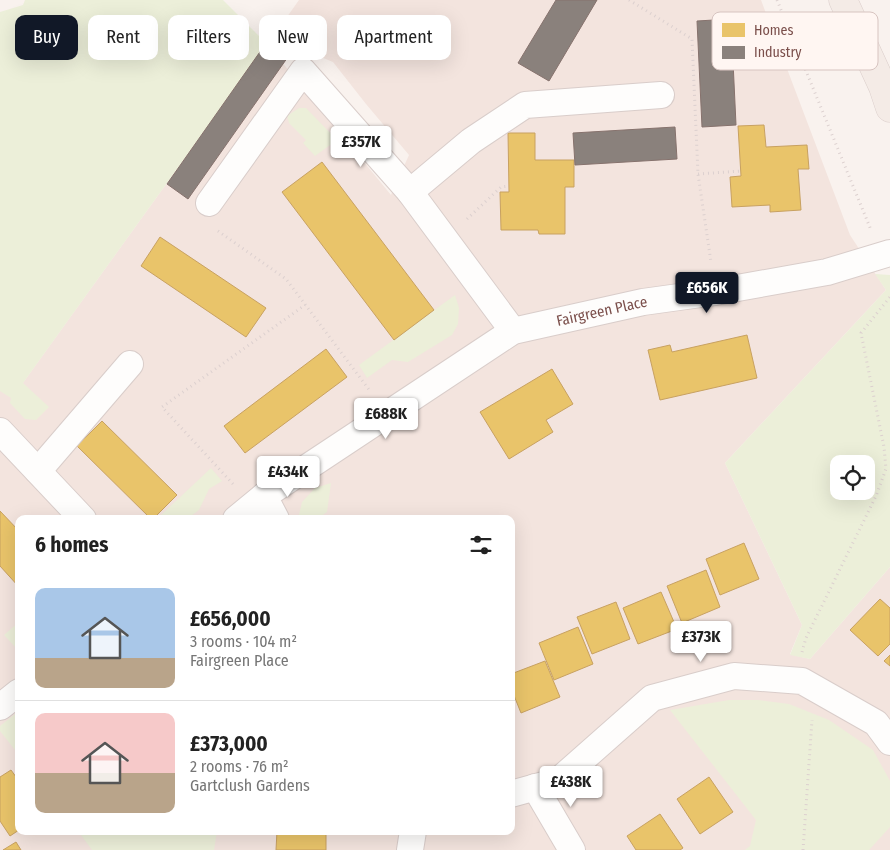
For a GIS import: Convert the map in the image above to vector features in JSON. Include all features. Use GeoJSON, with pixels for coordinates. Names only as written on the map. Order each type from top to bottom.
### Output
{"type":"FeatureCollection","features":[{"type":"Feature","properties":{"kind":"main road"},"geometry":{"type":"LineString","coordinates":[[843,0],[849,12]]}},
{"type":"Feature","properties":{"kind":"main road"},"geometry":{"type":"LineString","coordinates":[[875,70],[890,108]]}},
{"type":"Feature","properties":{"kind":"street"},"geometry":{"type":"LineString","coordinates":[[209,203],[302,71],[410,192],[513,331],[387,414],[257,510]]}},
{"type":"Feature","properties":{"kind":"street"},"geometry":{"type":"LineString","coordinates":[[410,192],[471,140],[525,105],[661,95]]}},
{"type":"Feature","properties":{"kind":"street","name":"Fairgreen Place"},"geometry":{"type":"LineString","coordinates":[[513,331],[643,302],[715,292],[827,272],[886,254]]}},
{"type":"Feature","properties":{"kind":"street"},"geometry":{"type":"LineString","coordinates":[[38,471],[130,364]]}},
{"type":"Feature","properties":{"kind":"street"},"geometry":{"type":"LineString","coordinates":[[0,431],[79,515]]}},
{"type":"Feature","properties":{"kind":"street"},"geometry":{"type":"LineString","coordinates":[[572,850],[523,791],[558,781],[652,698],[734,676],[802,681],[876,723],[890,742]]}},
{"type":"Feature","properties":{"kind":"street"},"geometry":{"type":"LineString","coordinates":[[0,707],[15,695]]}},
{"type":"Feature","properties":{"kind":"street"},"geometry":{"type":"LineString","coordinates":[[410,850],[412,835]]}},
{"type":"Feature","properties":{"kind":"path"},"geometry":{"type":"LineString","coordinates":[[629,0],[692,39],[698,174],[715,292]]}},
{"type":"Feature","properties":{"kind":"path"},"geometry":{"type":"LineString","coordinates":[[777,0],[782,12]]}},
{"type":"Feature","properties":{"kind":"path"},"geometry":{"type":"LineString","coordinates":[[807,70],[886,254]]}},
{"type":"Feature","properties":{"kind":"path"},"geometry":{"type":"LineString","coordinates":[[698,174],[741,171]]}},
{"type":"Feature","properties":{"kind":"path"},"geometry":{"type":"LineString","coordinates":[[445,238],[501,187],[509,186]]}},
{"type":"Feature","properties":{"kind":"path"},"geometry":{"type":"LineString","coordinates":[[209,203],[208,224],[286,278],[387,414]]}},
{"type":"Feature","properties":{"kind":"path"},"geometry":{"type":"LineString","coordinates":[[802,850],[813,706],[802,681],[800,658],[806,638],[876,496],[886,469],[884,447],[861,333],[890,297]]}},
{"type":"Feature","properties":{"kind":"path"},"geometry":{"type":"LineString","coordinates":[[257,510],[162,407],[305,305]]}},
{"type":"Feature","properties":{"kind":"shaded area"},"geometry":{"type":"Polygon","coordinates":[[[299,0],[556,0],[540,27],[558,0],[761,0],[766,12],[712,12],[712,70],[788,70],[850,235],[886,290],[725,463],[802,625],[790,654],[810,659],[890,567],[890,850],[0,850],[0,390],[12,398],[259,55],[259,60],[280,60],[391,195],[409,155],[333,62],[327,60],[327,15],[288,15],[299,0]]]}},
{"type":"Feature","properties":{"kind":"green space"},"geometry":{"type":"Polygon","coordinates":[[[25,0],[223,0],[238,15],[168,15],[168,60],[249,60],[249,26],[259,36],[259,55],[23,383],[49,407],[36,420],[25,419],[10,403],[11,398],[0,391],[0,12],[23,5],[25,0]]]}},
{"type":"Feature","properties":{"kind":"green space"},"geometry":{"type":"Polygon","coordinates":[[[299,108],[306,108],[337,140],[315,156],[303,143],[306,140],[289,123],[287,116],[299,108]]]}},
{"type":"Feature","properties":{"kind":"green space"},"geometry":{"type":"Polygon","coordinates":[[[875,274],[890,275],[890,567],[810,659],[790,655],[802,625],[725,463],[886,290],[875,274]]]}},
{"type":"Feature","properties":{"kind":"green space"},"geometry":{"type":"Polygon","coordinates":[[[455,295],[459,308],[458,324],[452,335],[408,362],[392,360],[367,378],[359,365],[455,295]]]}},
{"type":"Feature","properties":{"kind":"green space"},"geometry":{"type":"Polygon","coordinates":[[[211,468],[222,481],[209,489],[199,510],[192,515],[161,515],[211,468]]]}},
{"type":"Feature","properties":{"kind":"green space"},"geometry":{"type":"Polygon","coordinates":[[[331,483],[327,512],[323,515],[299,515],[302,502],[315,488],[331,483]]]}},
{"type":"Feature","properties":{"kind":"green space"},"geometry":{"type":"Polygon","coordinates":[[[15,625],[15,647],[4,635],[15,625]]]}},
{"type":"Feature","properties":{"kind":"green space"},"geometry":{"type":"Polygon","coordinates":[[[729,700],[758,700],[789,704],[829,720],[873,750],[890,781],[890,827],[869,850],[745,850],[750,846],[756,820],[670,710],[729,700]]]}},
{"type":"Feature","properties":{"kind":"green space"},"geometry":{"type":"Polygon","coordinates":[[[15,714],[15,750],[0,731],[0,726],[15,714]]]}},
{"type":"Feature","properties":{"kind":"green space"},"geometry":{"type":"Polygon","coordinates":[[[81,835],[216,835],[214,850],[92,850],[81,835]]]}},
{"type":"Feature","properties":{"kind":"building: Homes"},"geometry":{"type":"Polygon","coordinates":[[[764,125],[766,147],[807,145],[809,169],[798,169],[801,210],[770,212],[770,205],[732,207],[730,177],[741,176],[738,126],[764,125]]]}},
{"type":"Feature","properties":{"kind":"building: Homes"},"geometry":{"type":"Polygon","coordinates":[[[508,133],[535,133],[535,160],[574,160],[574,187],[565,187],[565,234],[539,234],[538,230],[501,230],[500,192],[509,192],[508,133]]]}},
{"type":"Feature","properties":{"kind":"building: Homes"},"geometry":{"type":"Polygon","coordinates":[[[322,162],[434,310],[394,340],[282,192],[322,162]]]}},
{"type":"Feature","properties":{"kind":"building: Homes"},"geometry":{"type":"Polygon","coordinates":[[[160,237],[266,308],[246,337],[141,266],[160,237]]]}},
{"type":"Feature","properties":{"kind":"building: Homes"},"geometry":{"type":"Polygon","coordinates":[[[747,335],[757,378],[660,400],[648,350],[670,345],[672,352],[747,335]]]}},
{"type":"Feature","properties":{"kind":"building: Homes"},"geometry":{"type":"Polygon","coordinates":[[[326,349],[347,377],[245,453],[224,426],[326,349]]]}},
{"type":"Feature","properties":{"kind":"building: Homes"},"geometry":{"type":"Polygon","coordinates":[[[552,369],[573,404],[546,420],[553,432],[509,459],[480,412],[552,369]]]}},
{"type":"Feature","properties":{"kind":"building: Homes"},"geometry":{"type":"Polygon","coordinates":[[[102,421],[177,495],[157,515],[147,515],[77,446],[102,421]]]}},
{"type":"Feature","properties":{"kind":"building: Homes"},"geometry":{"type":"Polygon","coordinates":[[[0,511],[15,527],[15,583],[0,566],[0,511]]]}},
{"type":"Feature","properties":{"kind":"building: Homes"},"geometry":{"type":"Polygon","coordinates":[[[744,543],[759,579],[720,595],[706,559],[744,543]]]}},
{"type":"Feature","properties":{"kind":"building: Homes"},"geometry":{"type":"Polygon","coordinates":[[[706,570],[720,607],[682,623],[667,586],[706,570]]]}},
{"type":"Feature","properties":{"kind":"building: Homes"},"geometry":{"type":"Polygon","coordinates":[[[661,592],[677,629],[638,644],[623,608],[661,592]]]}},
{"type":"Feature","properties":{"kind":"building: Homes"},"geometry":{"type":"Polygon","coordinates":[[[880,599],[890,608],[890,644],[878,656],[850,630],[880,599]]]}},
{"type":"Feature","properties":{"kind":"building: Homes"},"geometry":{"type":"Polygon","coordinates":[[[616,602],[630,639],[592,654],[577,617],[616,602]]]}},
{"type":"Feature","properties":{"kind":"building: Homes"},"geometry":{"type":"Polygon","coordinates":[[[578,627],[593,664],[554,680],[539,643],[578,627]]]}},
{"type":"Feature","properties":{"kind":"building: Homes"},"geometry":{"type":"Polygon","coordinates":[[[890,655],[890,666],[884,661],[890,655]]]}},
{"type":"Feature","properties":{"kind":"building: Homes"},"geometry":{"type":"Polygon","coordinates":[[[545,661],[560,697],[521,713],[515,698],[515,672],[545,661]]]}},
{"type":"Feature","properties":{"kind":"building: Homes"},"geometry":{"type":"Polygon","coordinates":[[[11,770],[15,776],[15,833],[10,836],[0,821],[0,777],[11,770]]]}},
{"type":"Feature","properties":{"kind":"building: Homes"},"geometry":{"type":"Polygon","coordinates":[[[709,777],[733,812],[700,834],[677,799],[709,777]]]}},
{"type":"Feature","properties":{"kind":"building: Homes"},"geometry":{"type":"Polygon","coordinates":[[[660,814],[683,848],[680,850],[636,850],[627,836],[660,814]]]}},
{"type":"Feature","properties":{"kind":"building: Homes"},"geometry":{"type":"Polygon","coordinates":[[[277,835],[326,835],[326,850],[276,850],[277,835]]]}},
{"type":"Feature","properties":{"kind":"building: Homes"},"geometry":{"type":"Polygon","coordinates":[[[16,842],[21,850],[3,850],[16,842]]]}},
{"type":"Feature","properties":{"kind":"building: Industry"},"geometry":{"type":"Polygon","coordinates":[[[556,0],[597,0],[549,81],[518,63],[556,0]]]}},
{"type":"Feature","properties":{"kind":"building: Industry"},"geometry":{"type":"Polygon","coordinates":[[[712,20],[712,70],[733,70],[736,125],[702,127],[697,21],[712,20]]]}},
{"type":"Feature","properties":{"kind":"building: Industry"},"geometry":{"type":"Polygon","coordinates":[[[259,53],[259,60],[286,60],[188,199],[167,184],[259,53]]]}},
{"type":"Feature","properties":{"kind":"building: Industry"},"geometry":{"type":"Polygon","coordinates":[[[675,127],[677,159],[575,165],[573,133],[675,127]]]}}]}
